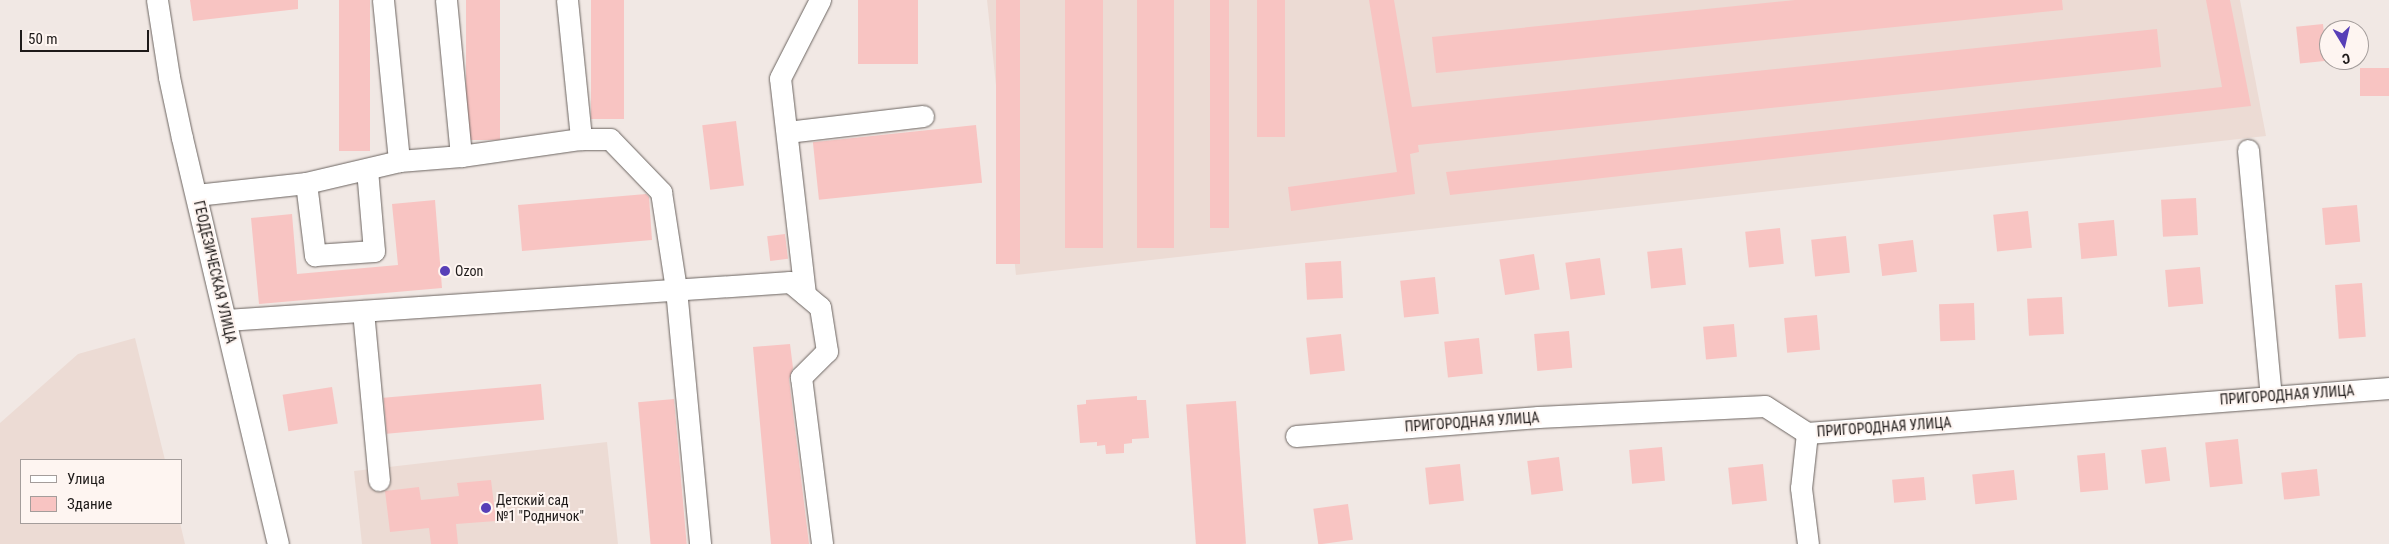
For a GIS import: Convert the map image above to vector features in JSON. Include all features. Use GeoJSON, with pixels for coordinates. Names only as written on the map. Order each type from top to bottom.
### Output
{"type":"FeatureCollection","features":[{"type":"Feature","properties":{"kind":"street","name":"ГЕОДЕЗИЧЕСКАЯ УЛИЦА"},"geometry":{"type":"LineString","coordinates":[[157,0],[169,77],[278,544]]}},
{"type":"Feature","properties":{"kind":"street"},"geometry":{"type":"LineString","coordinates":[[383,0],[399,161]]}},
{"type":"Feature","properties":{"kind":"street"},"geometry":{"type":"LineString","coordinates":[[446,0],[461,156]]}},
{"type":"Feature","properties":{"kind":"street"},"geometry":{"type":"LineString","coordinates":[[567,0],[581,139]]}},
{"type":"Feature","properties":{"kind":"street"},"geometry":{"type":"LineString","coordinates":[[805,294],[780,78],[820,0]]}},
{"type":"Feature","properties":{"kind":"street"},"geometry":{"type":"LineString","coordinates":[[787,132],[923,116]]}},
{"type":"Feature","properties":{"kind":"street"},"geometry":{"type":"LineString","coordinates":[[196,195],[306,183],[399,161],[461,156],[581,139],[610,139],[661,192],[676,289],[700,544]]}},
{"type":"Feature","properties":{"kind":"street"},"geometry":{"type":"LineString","coordinates":[[2248,150],[2271,396]]}},
{"type":"Feature","properties":{"kind":"street"},"geometry":{"type":"LineString","coordinates":[[306,183],[315,255],[374,251],[367,169]]}},
{"type":"Feature","properties":{"kind":"street"},"geometry":{"type":"LineString","coordinates":[[226,320],[790,282],[820,307],[827,351],[801,377],[822,544]]}},
{"type":"Feature","properties":{"kind":"street"},"geometry":{"type":"LineString","coordinates":[[363,311],[379,480]]}},
{"type":"Feature","properties":{"kind":"street","name":"ПРИГОРОДНАЯ УЛИЦА"},"geometry":{"type":"LineString","coordinates":[[1296,436],[1538,417],[1765,406],[1807,433],[2389,388]]}},
{"type":"Feature","properties":{"kind":"street"},"geometry":{"type":"LineString","coordinates":[[1807,433],[1801,488],[1808,544]]}},
{"type":"Feature","properties":{"kind":"shaded area"},"geometry":{"type":"Polygon","coordinates":[[[987,0],[2240,0],[2266,136],[1016,275],[987,0]]]}},
{"type":"Feature","properties":{"kind":"shaded area"},"geometry":{"type":"Polygon","coordinates":[[[135,338],[165,459],[20,459],[20,524],[180,524],[185,544],[0,544],[0,423],[78,354],[135,338]]]}},
{"type":"Feature","properties":{"kind":"shaded area","name":"Детский сад №1 \"Родничок\""},"geometry":{"type":"Polygon","coordinates":[[[607,442],[618,544],[362,544],[354,471],[607,442]]]}},
{"type":"Feature","properties":{"kind":"building"},"geometry":{"type":"Polygon","coordinates":[[[190,0],[298,0],[298,9],[193,21],[190,0]]]}},
{"type":"Feature","properties":{"kind":"building"},"geometry":{"type":"Polygon","coordinates":[[[339,0],[370,0],[370,151],[339,151],[339,0]]]}},
{"type":"Feature","properties":{"kind":"building"},"geometry":{"type":"Polygon","coordinates":[[[466,0],[500,0],[500,140],[466,140],[466,0]]]}},
{"type":"Feature","properties":{"kind":"building"},"geometry":{"type":"Polygon","coordinates":[[[591,0],[624,0],[624,119],[591,119],[591,0]]]}},
{"type":"Feature","properties":{"kind":"building"},"geometry":{"type":"Polygon","coordinates":[[[858,0],[918,0],[918,64],[858,64],[858,0]]]}},
{"type":"Feature","properties":{"kind":"building"},"geometry":{"type":"Polygon","coordinates":[[[996,0],[1020,0],[1020,264],[996,264],[996,0]]]}},
{"type":"Feature","properties":{"kind":"building"},"geometry":{"type":"Polygon","coordinates":[[[1065,0],[1103,0],[1103,248],[1065,248],[1065,0]]]}},
{"type":"Feature","properties":{"kind":"building"},"geometry":{"type":"Polygon","coordinates":[[[1137,0],[1174,0],[1174,248],[1137,248],[1137,0]]]}},
{"type":"Feature","properties":{"kind":"building"},"geometry":{"type":"Polygon","coordinates":[[[1210,0],[1229,0],[1229,228],[1210,228],[1210,0]]]}},
{"type":"Feature","properties":{"kind":"building"},"geometry":{"type":"Polygon","coordinates":[[[1257,0],[1285,0],[1285,137],[1257,137],[1257,0]]]}},
{"type":"Feature","properties":{"kind":"building"},"geometry":{"type":"Polygon","coordinates":[[[1369,0],[1394,0],[1412,107],[2157,29],[2161,67],[1418,145],[1419,152],[1410,154],[1415,194],[1291,211],[1288,187],[1397,172],[1369,0]]]}},
{"type":"Feature","properties":{"kind":"building"},"geometry":{"type":"Polygon","coordinates":[[[1795,0],[2062,0],[2063,10],[1436,73],[1432,37],[1795,0]]]}},
{"type":"Feature","properties":{"kind":"building"},"geometry":{"type":"Polygon","coordinates":[[[2206,0],[2230,0],[2251,106],[1450,195],[1446,172],[2222,87],[2206,0]]]}},
{"type":"Feature","properties":{"kind":"building"},"geometry":{"type":"Polygon","coordinates":[[[2319,24],[2319,62],[2300,64],[2296,27],[2319,24]]]}},
{"type":"Feature","properties":{"kind":"building"},"geometry":{"type":"Polygon","coordinates":[[[2369,68],[2389,68],[2389,96],[2360,96],[2360,70],[2369,70],[2369,68]]]}},
{"type":"Feature","properties":{"kind":"building"},"geometry":{"type":"Polygon","coordinates":[[[736,121],[744,186],[710,190],[702,125],[736,121]]]}},
{"type":"Feature","properties":{"kind":"building"},"geometry":{"type":"Polygon","coordinates":[[[976,125],[982,183],[819,200],[813,142],[976,125]]]}},
{"type":"Feature","properties":{"kind":"building"},"geometry":{"type":"Polygon","coordinates":[[[646,194],[649,197],[652,240],[522,251],[518,205],[646,194]]]}},
{"type":"Feature","properties":{"kind":"building"},"geometry":{"type":"Polygon","coordinates":[[[2196,198],[2198,235],[2163,237],[2161,200],[2196,198]]]}},
{"type":"Feature","properties":{"kind":"building"},"geometry":{"type":"Polygon","coordinates":[[[435,200],[442,288],[259,304],[251,218],[292,214],[297,274],[398,265],[392,204],[435,200]]]}},
{"type":"Feature","properties":{"kind":"building"},"geometry":{"type":"Polygon","coordinates":[[[2357,205],[2360,242],[2325,245],[2322,208],[2357,205]]]}},
{"type":"Feature","properties":{"kind":"building"},"geometry":{"type":"Polygon","coordinates":[[[2028,211],[2032,248],[1997,251],[1993,215],[2028,211]]]}},
{"type":"Feature","properties":{"kind":"building"},"geometry":{"type":"Polygon","coordinates":[[[2114,220],[2117,256],[2081,259],[2078,223],[2114,220]]]}},
{"type":"Feature","properties":{"kind":"building"},"geometry":{"type":"Polygon","coordinates":[[[1780,228],[1784,264],[1749,267],[1745,232],[1780,228]]]}},
{"type":"Feature","properties":{"kind":"building"},"geometry":{"type":"Polygon","coordinates":[[[785,234],[788,259],[770,261],[767,236],[785,234]]]}},
{"type":"Feature","properties":{"kind":"building"},"geometry":{"type":"Polygon","coordinates":[[[1846,236],[1850,273],[1815,276],[1811,240],[1846,236]]]}},
{"type":"Feature","properties":{"kind":"building"},"geometry":{"type":"Polygon","coordinates":[[[1913,240],[1917,272],[1882,276],[1878,244],[1913,240]]]}},
{"type":"Feature","properties":{"kind":"building"},"geometry":{"type":"Polygon","coordinates":[[[1682,248],[1686,285],[1651,288],[1647,252],[1682,248]]]}},
{"type":"Feature","properties":{"kind":"building"},"geometry":{"type":"Polygon","coordinates":[[[1534,254],[1540,290],[1505,295],[1499,259],[1534,254]]]}},
{"type":"Feature","properties":{"kind":"building"},"geometry":{"type":"Polygon","coordinates":[[[1600,258],[1605,295],[1570,300],[1565,263],[1600,258]]]}},
{"type":"Feature","properties":{"kind":"building"},"geometry":{"type":"Polygon","coordinates":[[[1341,261],[1343,298],[1307,300],[1305,263],[1341,261]]]}},
{"type":"Feature","properties":{"kind":"building"},"geometry":{"type":"Polygon","coordinates":[[[2200,267],[2203,304],[2168,307],[2165,270],[2200,267]]]}},
{"type":"Feature","properties":{"kind":"building"},"geometry":{"type":"Polygon","coordinates":[[[1435,277],[1439,314],[1404,317],[1400,281],[1435,277]]]}},
{"type":"Feature","properties":{"kind":"building"},"geometry":{"type":"Polygon","coordinates":[[[2362,283],[2366,337],[2339,339],[2335,285],[2362,283]]]}},
{"type":"Feature","properties":{"kind":"building"},"geometry":{"type":"Polygon","coordinates":[[[2062,297],[2064,334],[2029,336],[2027,299],[2062,297]]]}},
{"type":"Feature","properties":{"kind":"building"},"geometry":{"type":"Polygon","coordinates":[[[1974,303],[1975,340],[1940,341],[1939,304],[1974,303]]]}},
{"type":"Feature","properties":{"kind":"building"},"geometry":{"type":"Polygon","coordinates":[[[1817,315],[1820,350],[1787,353],[1784,318],[1817,315]]]}},
{"type":"Feature","properties":{"kind":"building"},"geometry":{"type":"Polygon","coordinates":[[[1734,324],[1737,357],[1706,360],[1703,327],[1734,324]]]}},
{"type":"Feature","properties":{"kind":"building"},"geometry":{"type":"Polygon","coordinates":[[[1569,331],[1572,368],[1537,371],[1534,334],[1569,331]]]}},
{"type":"Feature","properties":{"kind":"building"},"geometry":{"type":"Polygon","coordinates":[[[1341,334],[1345,371],[1310,374],[1306,338],[1341,334]]]}},
{"type":"Feature","properties":{"kind":"building"},"geometry":{"type":"Polygon","coordinates":[[[1479,338],[1483,374],[1448,377],[1444,342],[1479,338]]]}},
{"type":"Feature","properties":{"kind":"building"},"geometry":{"type":"Polygon","coordinates":[[[790,344],[793,368],[789,379],[809,544],[771,544],[753,347],[790,344]]]}},
{"type":"Feature","properties":{"kind":"building"},"geometry":{"type":"Polygon","coordinates":[[[541,384],[544,420],[387,434],[384,398],[541,384]]]}},
{"type":"Feature","properties":{"kind":"building"},"geometry":{"type":"Polygon","coordinates":[[[332,387],[338,424],[288,431],[283,395],[332,387]]]}},
{"type":"Feature","properties":{"kind":"building"},"geometry":{"type":"Polygon","coordinates":[[[1137,396],[1137,400],[1146,400],[1149,438],[1132,439],[1132,443],[1124,444],[1124,453],[1106,454],[1105,445],[1097,446],[1097,442],[1080,443],[1077,405],[1086,404],[1086,400],[1137,396]]]}},
{"type":"Feature","properties":{"kind":"building"},"geometry":{"type":"Polygon","coordinates":[[[674,399],[687,544],[651,544],[638,402],[674,399]]]}},
{"type":"Feature","properties":{"kind":"building"},"geometry":{"type":"Polygon","coordinates":[[[1236,401],[1246,544],[1196,544],[1186,404],[1236,401]]]}},
{"type":"Feature","properties":{"kind":"building"},"geometry":{"type":"Polygon","coordinates":[[[2238,439],[2243,484],[2210,487],[2205,442],[2238,439]]]}},
{"type":"Feature","properties":{"kind":"building"},"geometry":{"type":"Polygon","coordinates":[[[1662,447],[1665,481],[1632,484],[1629,450],[1662,447]]]}},
{"type":"Feature","properties":{"kind":"building"},"geometry":{"type":"Polygon","coordinates":[[[2166,447],[2170,481],[2145,484],[2141,450],[2166,447]]]}},
{"type":"Feature","properties":{"kind":"building"},"geometry":{"type":"Polygon","coordinates":[[[2105,453],[2108,490],[2080,492],[2077,455],[2105,453]]]}},
{"type":"Feature","properties":{"kind":"building"},"geometry":{"type":"Polygon","coordinates":[[[1559,457],[1563,491],[1531,495],[1527,461],[1559,457]]]}},
{"type":"Feature","properties":{"kind":"building"},"geometry":{"type":"Polygon","coordinates":[[[1460,464],[1464,501],[1429,504],[1425,468],[1460,464]]]}},
{"type":"Feature","properties":{"kind":"building"},"geometry":{"type":"Polygon","coordinates":[[[1763,464],[1767,501],[1732,504],[1728,468],[1763,464]]]}},
{"type":"Feature","properties":{"kind":"building"},"geometry":{"type":"Polygon","coordinates":[[[2317,469],[2320,496],[2284,500],[2281,473],[2317,469]]]}},
{"type":"Feature","properties":{"kind":"building"},"geometry":{"type":"Polygon","coordinates":[[[2014,470],[2017,500],[1975,504],[1972,474],[2014,470]]]}},
{"type":"Feature","properties":{"kind":"building"},"geometry":{"type":"Polygon","coordinates":[[[1924,477],[1926,500],[1894,503],[1892,480],[1924,477]]]}},
{"type":"Feature","properties":{"kind":"building"},"geometry":{"type":"Polygon","coordinates":[[[491,480],[496,521],[456,524],[458,544],[431,544],[429,528],[390,532],[385,491],[419,487],[421,500],[459,496],[457,483],[491,480]]]}},
{"type":"Feature","properties":{"kind":"building"},"geometry":{"type":"Polygon","coordinates":[[[1348,504],[1353,540],[1318,544],[1313,509],[1348,504]]]}},
{"type":"Feature","properties":{"kind":"place","name":"Ozon"},"geometry":{"type":"Point","coordinates":[445,271]}},
{"type":"Feature","properties":{"kind":"place","name":"Детский сад №1 \"Родничок\""},"geometry":{"type":"Point","coordinates":[486,508]}}]}
